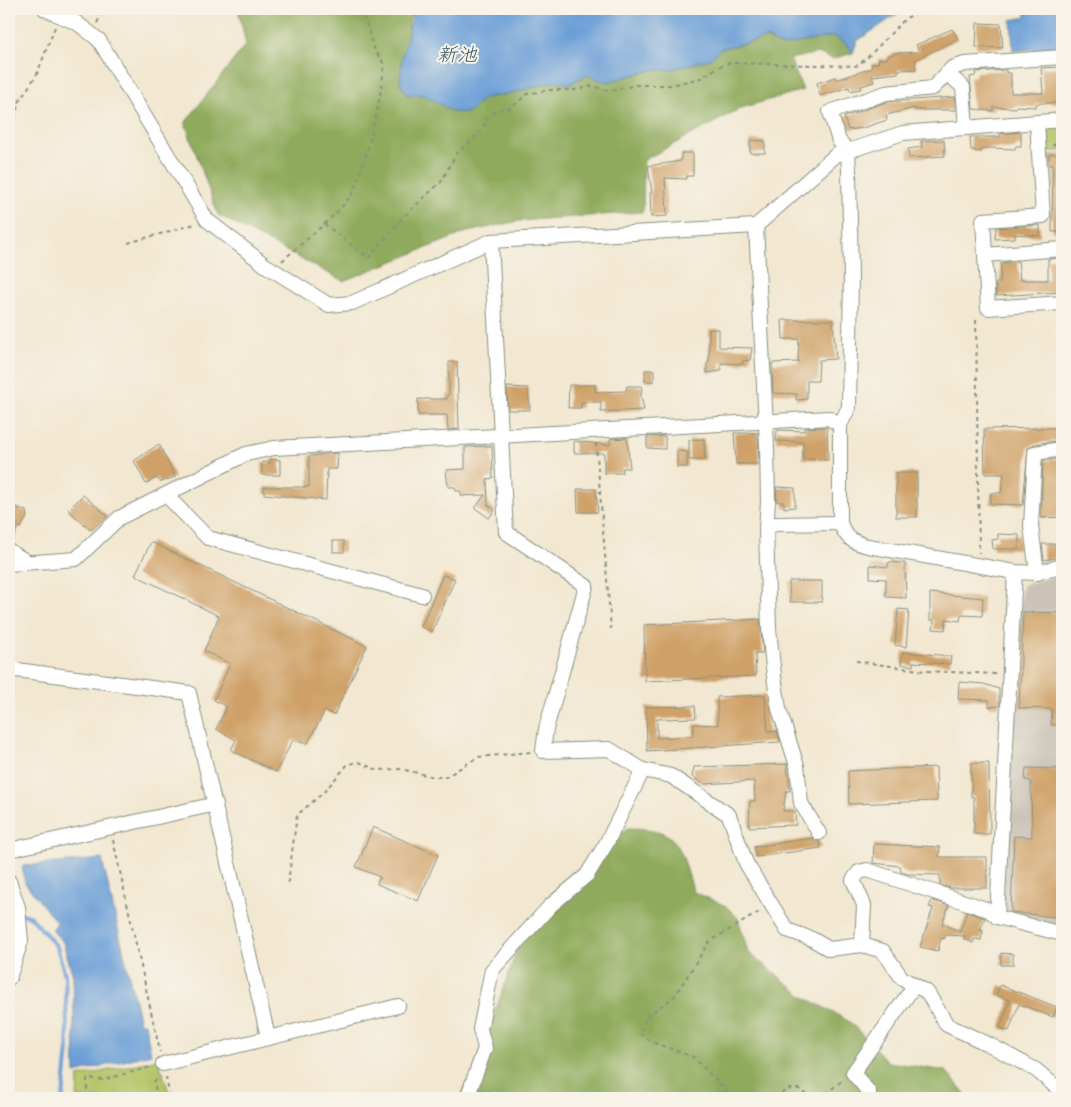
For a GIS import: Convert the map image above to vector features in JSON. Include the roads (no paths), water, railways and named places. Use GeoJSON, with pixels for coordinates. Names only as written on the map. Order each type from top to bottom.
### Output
{"type":"FeatureCollection","features":[{"type":"Feature","properties":{"kind":"street"},"geometry":{"type":"LineString","coordinates":[[44,9],[77,23],[99,40],[206,220],[265,265],[329,305],[352,303],[491,242],[756,226],[836,155],[848,150],[903,133],[1062,120]]}},
{"type":"Feature","properties":{"kind":"street"},"geometry":{"type":"LineString","coordinates":[[1062,57],[965,64],[952,68],[933,88],[886,93],[830,112],[839,141],[848,150],[852,277],[848,407],[840,425],[840,523],[845,535],[853,542],[1016,572],[1037,573],[1062,566]]}},
{"type":"Feature","properties":{"kind":"street"},"geometry":{"type":"LineString","coordinates":[[947,73],[963,87],[966,128]]}},
{"type":"Feature","properties":{"kind":"street"},"geometry":{"type":"LineString","coordinates":[[1037,122],[1043,216],[983,220],[988,308],[1062,303]]}},
{"type":"Feature","properties":{"kind":"street"},"geometry":{"type":"LineString","coordinates":[[756,226],[766,421],[768,502],[766,528],[769,629],[777,704],[797,766],[801,803],[819,833]]}},
{"type":"Feature","properties":{"kind":"street"},"geometry":{"type":"LineString","coordinates":[[491,242],[506,532],[586,586],[546,729],[543,751],[609,749],[643,770],[671,776],[729,814],[746,863],[787,930],[812,939],[829,949],[862,945],[883,951],[902,978],[927,992],[947,1025],[990,1045],[1036,1070],[1062,1092]]}},
{"type":"Feature","properties":{"kind":"street"},"geometry":{"type":"LineString","coordinates":[[985,256],[1062,249]]}},
{"type":"Feature","properties":{"kind":"street"},"geometry":{"type":"LineString","coordinates":[[9,564],[26,561],[76,559],[119,518],[246,454],[274,448],[829,418],[840,425]]}},
{"type":"Feature","properties":{"kind":"street"},"geometry":{"type":"LineString","coordinates":[[1037,573],[1031,526],[1035,454],[1062,449]]}},
{"type":"Feature","properties":{"kind":"street"},"geometry":{"type":"LineString","coordinates":[[166,495],[208,538],[422,595]]}},
{"type":"Feature","properties":{"kind":"street"},"geometry":{"type":"LineString","coordinates":[[766,528],[775,524],[840,523]]}},
{"type":"Feature","properties":{"kind":"street"},"geometry":{"type":"LineString","coordinates":[[9,551],[26,561]]}},
{"type":"Feature","properties":{"kind":"street"},"geometry":{"type":"LineString","coordinates":[[997,917],[1016,572]]}},
{"type":"Feature","properties":{"kind":"street"},"geometry":{"type":"LineString","coordinates":[[9,669],[189,692],[268,1037]]}},
{"type":"Feature","properties":{"kind":"street"},"geometry":{"type":"LineString","coordinates":[[467,1098],[485,1048],[480,1029],[492,970],[550,906],[587,875],[606,844],[643,770]]}},
{"type":"Feature","properties":{"kind":"street"},"geometry":{"type":"LineString","coordinates":[[9,850],[216,804]]}},
{"type":"Feature","properties":{"kind":"street"},"geometry":{"type":"LineString","coordinates":[[862,945],[864,905],[853,880],[859,872],[867,870],[989,910],[997,917],[1062,934]]}},
{"type":"Feature","properties":{"kind":"street"},"geometry":{"type":"LineString","coordinates":[[9,881],[18,907],[21,941],[9,978]]}},
{"type":"Feature","properties":{"kind":"street"},"geometry":{"type":"LineString","coordinates":[[869,1098],[868,1092],[853,1073],[914,986]]}},
{"type":"Feature","properties":{"kind":"street"},"geometry":{"type":"LineString","coordinates":[[163,1064],[398,1006]]}},
{"type":"Feature","properties":{"kind":"water","name":"新池"},"geometry":{"type":"Polygon","coordinates":[[[414,9],[905,9],[857,41],[853,53],[846,44],[834,36],[782,46],[767,38],[720,49],[710,59],[669,70],[655,69],[607,82],[586,75],[570,84],[555,81],[513,93],[484,98],[467,113],[453,112],[424,95],[407,95],[400,83],[402,58],[414,9]]]}},
{"type":"Feature","properties":{"kind":"water"},"geometry":{"type":"Polygon","coordinates":[[[1062,9],[1062,47],[1013,51],[1011,20],[1026,17],[1026,11],[1062,9]]]}},
{"type":"Feature","properties":{"kind":"water"},"geometry":{"type":"Polygon","coordinates":[[[102,859],[140,1023],[145,1023],[151,1054],[75,1073],[73,976],[63,942],[52,930],[57,923],[25,883],[22,866],[102,859]]]}},
{"type":"Feature","properties":{"kind":"waterway"},"geometry":{"type":"LineString","coordinates":[[9,911],[30,916],[57,947],[65,975],[68,1049],[63,1098]]}}]}
